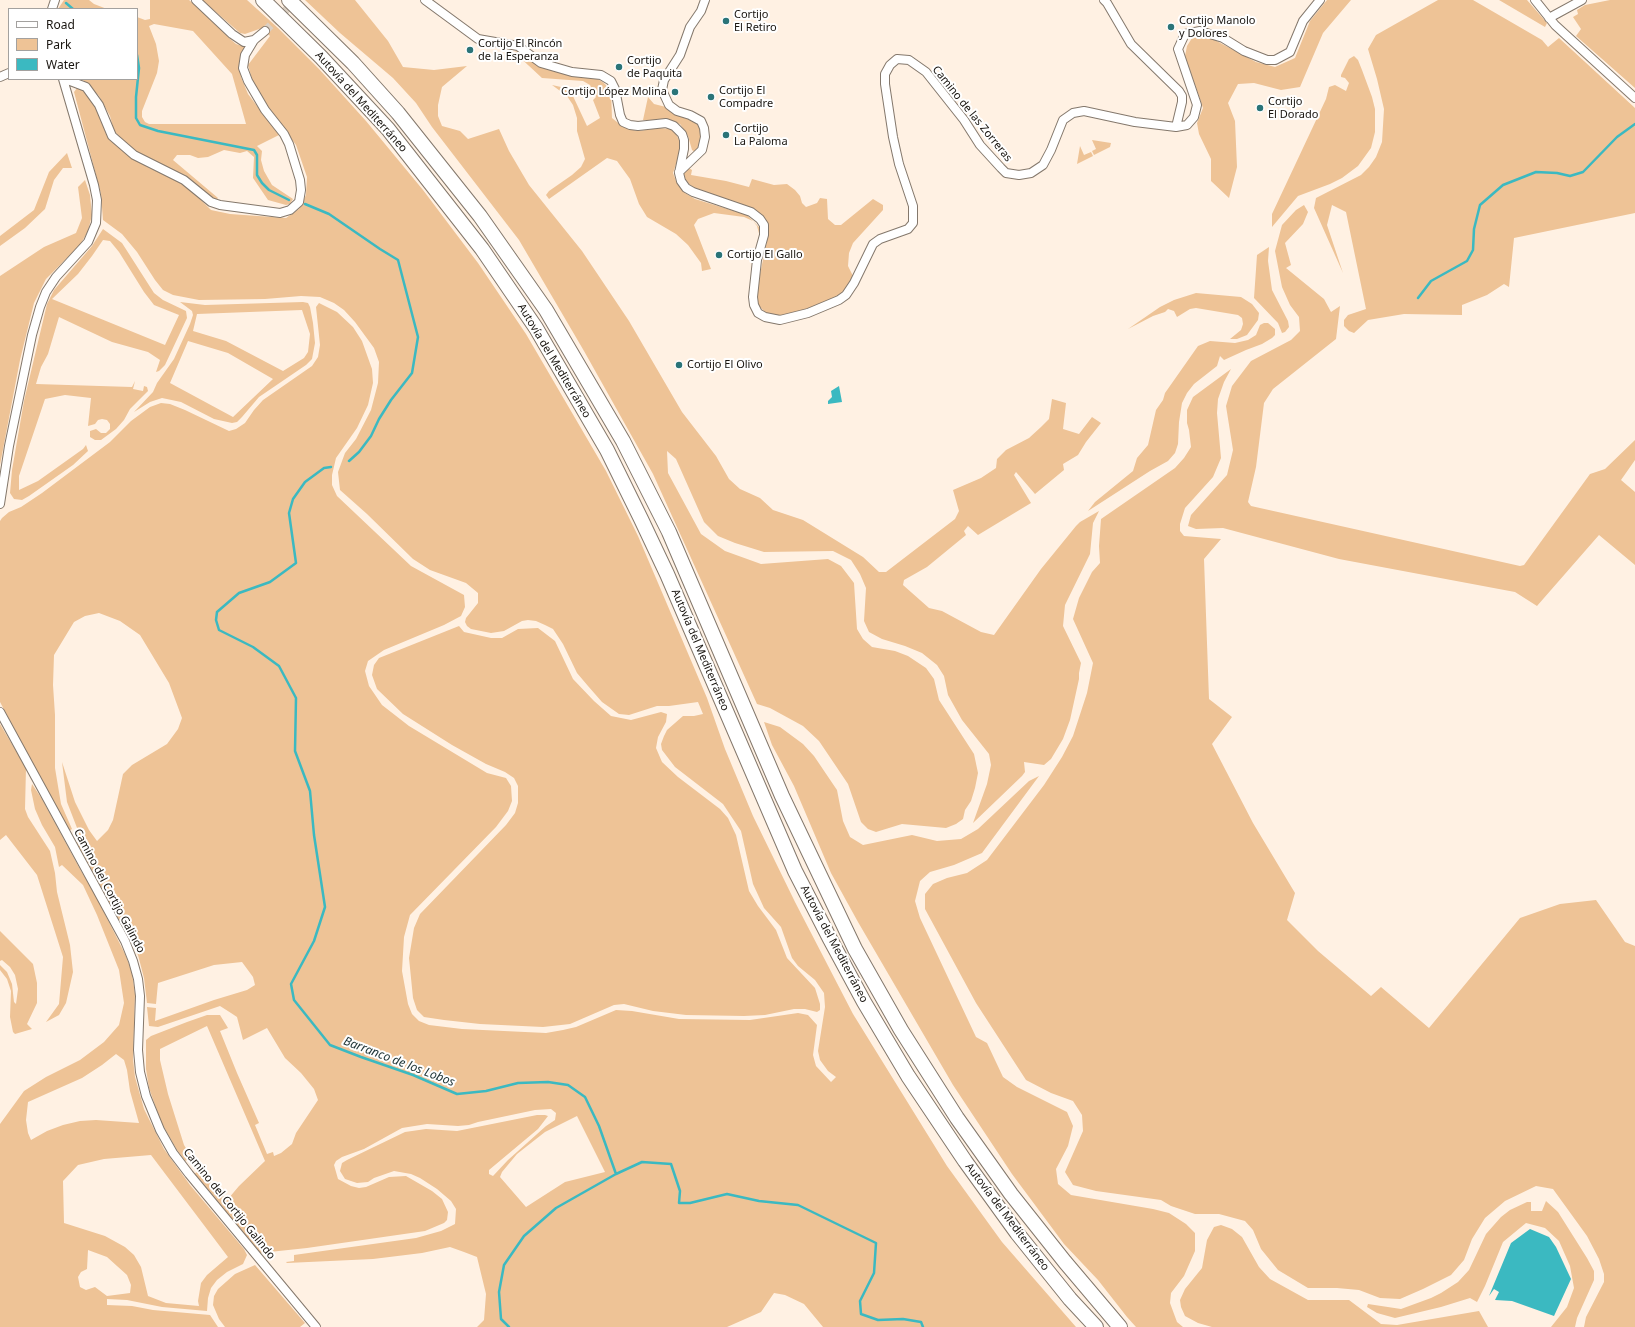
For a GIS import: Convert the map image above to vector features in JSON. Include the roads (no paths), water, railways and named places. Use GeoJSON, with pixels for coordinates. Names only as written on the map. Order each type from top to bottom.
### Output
{"type":"FeatureCollection","features":[{"type":"Feature","properties":{"kind":"highway","name":"Autovía del Mediterráneo"},"geometry":{"type":"LineString","coordinates":[[263,0],[321,57],[388,129],[482,249],[536,328],[607,450],[641,519],[667,574],[795,871],[864,1002],[908,1076],[965,1161],[1018,1233],[1070,1299],[1096,1327]]}},
{"type":"Feature","properties":{"kind":"highway","name":"Autovía del Mediterráneo"},"geometry":{"type":"LineString","coordinates":[[289,0],[353,63],[412,130],[480,216],[546,310],[623,441],[669,532],[782,796],[855,949],[901,1030],[957,1118],[1011,1194],[1065,1262],[1120,1327]]}},
{"type":"Feature","properties":{"kind":"street"},"geometry":{"type":"LineString","coordinates":[[196,0],[217,18],[232,34],[244,42],[254,40]]}},
{"type":"Feature","properties":{"kind":"street"},"geometry":{"type":"LineString","coordinates":[[425,0],[478,39],[518,46],[541,63],[572,72],[601,75],[611,81],[615,89],[620,115],[623,122],[638,126],[666,123],[674,126],[682,134],[684,149],[679,173]]}},
{"type":"Feature","properties":{"kind":"street"},"geometry":{"type":"LineString","coordinates":[[679,173],[702,150],[705,137],[704,128],[701,121],[690,115],[677,111],[669,104],[662,90],[664,80],[680,55],[690,27],[701,11],[705,0]]}},
{"type":"Feature","properties":{"kind":"street"},"geometry":{"type":"LineString","coordinates":[[1104,0],[1131,44],[1179,91],[1182,96],[1176,127],[1187,125],[1197,111],[1196,100],[1178,49],[1185,34],[1200,30],[1223,38],[1244,51],[1268,60],[1275,60],[1290,52],[1303,21],[1320,0]]}},
{"type":"Feature","properties":{"kind":"street"},"geometry":{"type":"LineString","coordinates":[[1536,0],[1555,26],[1635,98]]}},
{"type":"Feature","properties":{"kind":"street"},"geometry":{"type":"LineString","coordinates":[[1549,18],[1582,0]]}},
{"type":"Feature","properties":{"kind":"street"},"geometry":{"type":"LineString","coordinates":[[67,80],[86,87],[99,105],[112,136],[134,155],[184,180],[211,202],[220,205],[280,213],[290,210],[299,202],[300,180],[289,144],[284,134],[265,110],[248,81],[243,68],[245,55],[254,40],[265,30]]}},
{"type":"Feature","properties":{"kind":"street","name":"Camino de las Zorreras"},"geometry":{"type":"LineString","coordinates":[[679,173],[681,181],[693,192],[751,212],[760,219],[764,225],[764,235],[757,260],[753,297],[754,305],[758,312],[764,317],[780,320],[808,313],[842,298],[854,282],[873,244],[880,239],[908,229],[913,223],[913,206],[899,164],[893,137],[885,74],[890,65],[897,59],[909,60],[926,72],[964,120],[980,145],[1006,173],[1019,175],[1031,173],[1043,165],[1051,150],[1063,120],[1073,113],[1084,112],[1135,122],[1176,127]]}},
{"type":"Feature","properties":{"kind":"street"},"geometry":{"type":"LineString","coordinates":[[0,504],[10,439],[32,335],[40,307],[46,292],[56,277],[88,242],[96,223],[97,200],[94,186],[64,80]]}},
{"type":"Feature","properties":{"kind":"street","name":"Camino del Cortijo Galindo"},"geometry":{"type":"LineString","coordinates":[[0,712],[125,941],[134,961],[140,996],[138,1050],[140,1072],[146,1096],[160,1130],[173,1152],[189,1174],[316,1327]]}},
{"type":"Feature","properties":{"kind":"water"},"geometry":{"type":"Polygon","coordinates":[[[839,386],[842,402],[828,404],[828,401],[832,397],[831,391],[839,386]]]}},
{"type":"Feature","properties":{"kind":"water"},"geometry":{"type":"Polygon","coordinates":[[[1530,1229],[1549,1237],[1556,1247],[1571,1279],[1554,1316],[1512,1301],[1495,1300],[1499,1292],[1494,1289],[1489,1296],[1511,1243],[1530,1229]]]}},
{"type":"Feature","properties":{"kind":"waterway"},"geometry":{"type":"LineString","coordinates":[[66,3],[72,8]]}},
{"type":"Feature","properties":{"kind":"waterway"},"geometry":{"type":"LineString","coordinates":[[138,62],[138,78]]}},
{"type":"Feature","properties":{"kind":"waterway"},"geometry":{"type":"LineString","coordinates":[[138,80],[136,118],[140,125],[158,131],[254,150],[257,155],[257,175],[262,183],[269,190],[289,200]]}},
{"type":"Feature","properties":{"kind":"waterway"},"geometry":{"type":"LineString","coordinates":[[1418,298],[1431,281],[1467,261],[1473,250],[1474,229],[1480,205],[1503,185],[1536,172],[1557,173],[1570,176],[1583,172],[1617,137],[1635,124]]}},
{"type":"Feature","properties":{"kind":"waterway"},"geometry":{"type":"LineString","coordinates":[[305,204],[329,214],[398,260],[418,337],[412,373],[391,400],[379,419],[371,436],[359,452],[349,461]]}},
{"type":"Feature","properties":{"kind":"waterway","name":"Barranco de los Lobos"},"geometry":{"type":"LineString","coordinates":[[331,467],[324,468],[305,482],[293,499],[289,513],[296,563],[270,582],[239,593],[217,612],[216,620],[219,630],[253,647],[279,666],[296,698],[295,751],[310,791],[314,835],[325,907],[314,941],[291,984],[294,1000],[330,1045],[413,1075],[457,1094],[486,1091],[518,1083],[548,1082],[568,1085],[585,1097],[599,1126],[616,1174],[642,1162],[671,1164],[680,1191],[679,1203],[690,1203],[727,1194],[759,1201],[798,1205],[876,1243],[874,1273],[860,1301],[861,1314],[878,1320],[903,1319],[921,1322],[923,1327]]}},
{"type":"Feature","properties":{"kind":"waterway"},"geometry":{"type":"LineString","coordinates":[[509,1327],[501,1319],[499,1292],[504,1265],[524,1236],[556,1208],[616,1174]]}},
{"type":"Feature","properties":{"kind":"tunnel"},"geometry":{"type":"LineString","coordinates":[[265,31],[294,2]]}},
{"type":"Feature","properties":{"kind":"place","name":"Cortijo El Retiro"},"geometry":{"type":"Point","coordinates":[726,21]}},
{"type":"Feature","properties":{"kind":"place","name":"Cortijo Manolo y Dolores"},"geometry":{"type":"Point","coordinates":[1171,27]}},
{"type":"Feature","properties":{"kind":"place","name":"Cortijo El Rincón de la Esperanza"},"geometry":{"type":"Point","coordinates":[470,50]}},
{"type":"Feature","properties":{"kind":"place","name":"Cortijo de Paquita"},"geometry":{"type":"Point","coordinates":[619,67]}},
{"type":"Feature","properties":{"kind":"place","name":"Cortijo López Molina"},"geometry":{"type":"Point","coordinates":[675,92]}},
{"type":"Feature","properties":{"kind":"place","name":"Cortijo El Compadre"},"geometry":{"type":"Point","coordinates":[711,97]}},
{"type":"Feature","properties":{"kind":"place","name":"Cortijo El Dorado"},"geometry":{"type":"Point","coordinates":[1260,108]}},
{"type":"Feature","properties":{"kind":"place","name":"Cortijo La Paloma"},"geometry":{"type":"Point","coordinates":[726,135]}},
{"type":"Feature","properties":{"kind":"place","name":"Cortijo El Gallo"},"geometry":{"type":"Point","coordinates":[719,255]}},
{"type":"Feature","properties":{"kind":"place","name":"Cortijo El Olivo"},"geometry":{"type":"Point","coordinates":[679,365]}}]}
